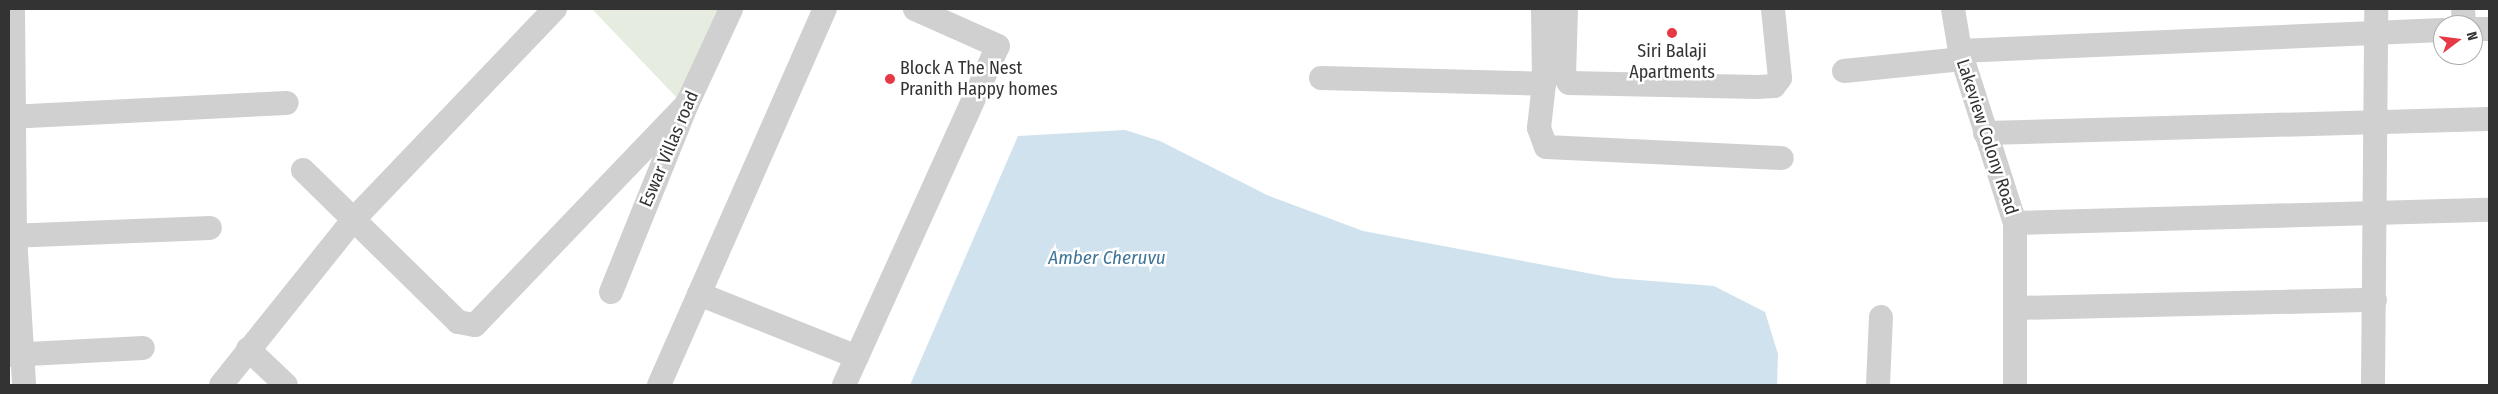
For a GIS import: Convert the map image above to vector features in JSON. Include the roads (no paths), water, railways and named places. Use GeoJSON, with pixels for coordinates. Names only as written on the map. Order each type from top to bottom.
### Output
{"type":"FeatureCollection","features":[{"type":"Feature","properties":{"kind":"street"},"geometry":{"type":"LineString","coordinates":[[13,9],[11,116],[15,354],[24,385]]}},
{"type":"Feature","properties":{"kind":"street"},"geometry":{"type":"LineString","coordinates":[[221,385],[354,219],[555,9]]}},
{"type":"Feature","properties":{"kind":"street","name":"Eswar Villas road"},"geometry":{"type":"LineString","coordinates":[[611,292],[687,104],[731,9]]}},
{"type":"Feature","properties":{"kind":"street"},"geometry":{"type":"LineString","coordinates":[[659,385],[825,9]]}},
{"type":"Feature","properties":{"kind":"street"},"geometry":{"type":"LineString","coordinates":[[844,385],[998,46],[915,9]]}},
{"type":"Feature","properties":{"kind":"street"},"geometry":{"type":"LineString","coordinates":[[1543,9],[1544,84],[1538,128],[1546,147],[1782,158]]}},
{"type":"Feature","properties":{"kind":"street"},"geometry":{"type":"LineString","coordinates":[[1566,9],[1564,75],[1568,83],[1757,87],[1774,86],[1780,78],[1773,9]]}},
{"type":"Feature","properties":{"kind":"street","name":"Lakeview Colony Road"},"geometry":{"type":"LineString","coordinates":[[1953,9],[1961,55],[2015,223],[2015,385]]}},
{"type":"Feature","properties":{"kind":"street"},"geometry":{"type":"LineString","coordinates":[[2373,385],[2376,9]]}},
{"type":"Feature","properties":{"kind":"street"},"geometry":{"type":"LineString","coordinates":[[1844,71],[1961,55],[2433,30]]}},
{"type":"Feature","properties":{"kind":"street"},"geometry":{"type":"LineString","coordinates":[[1322,78],[1544,84]]}},
{"type":"Feature","properties":{"kind":"street"},"geometry":{"type":"LineString","coordinates":[[11,116],[287,103]]}},
{"type":"Feature","properties":{"kind":"street"},"geometry":{"type":"LineString","coordinates":[[303,170],[458,322],[475,325],[687,104]]}},
{"type":"Feature","properties":{"kind":"street"},"geometry":{"type":"LineString","coordinates":[[1985,133],[2376,124],[2489,119]]}},
{"type":"Feature","properties":{"kind":"street"},"geometry":{"type":"LineString","coordinates":[[2015,223],[2489,210]]}},
{"type":"Feature","properties":{"kind":"street"},"geometry":{"type":"LineString","coordinates":[[12,236],[210,228]]}},
{"type":"Feature","properties":{"kind":"street"},"geometry":{"type":"LineString","coordinates":[[700,294],[857,357]]}},
{"type":"Feature","properties":{"kind":"street"},"geometry":{"type":"LineString","coordinates":[[2016,308],[2375,300]]}},
{"type":"Feature","properties":{"kind":"street"},"geometry":{"type":"LineString","coordinates":[[1878,385],[1881,317]]}},
{"type":"Feature","properties":{"kind":"street"},"geometry":{"type":"LineString","coordinates":[[15,354],[143,348]]}},
{"type":"Feature","properties":{"kind":"street"},"geometry":{"type":"LineString","coordinates":[[248,349],[286,385]]}},
{"type":"Feature","properties":{"kind":"water","name":"Amber Cheruvu"},"geometry":{"type":"Polygon","coordinates":[[[1125,130],[1160,141],[1267,195],[1363,231],[1614,278],[1714,286],[1765,312],[1778,354],[1777,385],[910,385],[1018,136],[1125,130]]]}},
{"type":"Feature","properties":{"kind":"place","name":"Siri Balaji Apartments"},"geometry":{"type":"Point","coordinates":[1672,33]}},
{"type":"Feature","properties":{"kind":"place","name":"Block A The Nest Pranith Happy homes"},"geometry":{"type":"Point","coordinates":[890,79]}}]}
